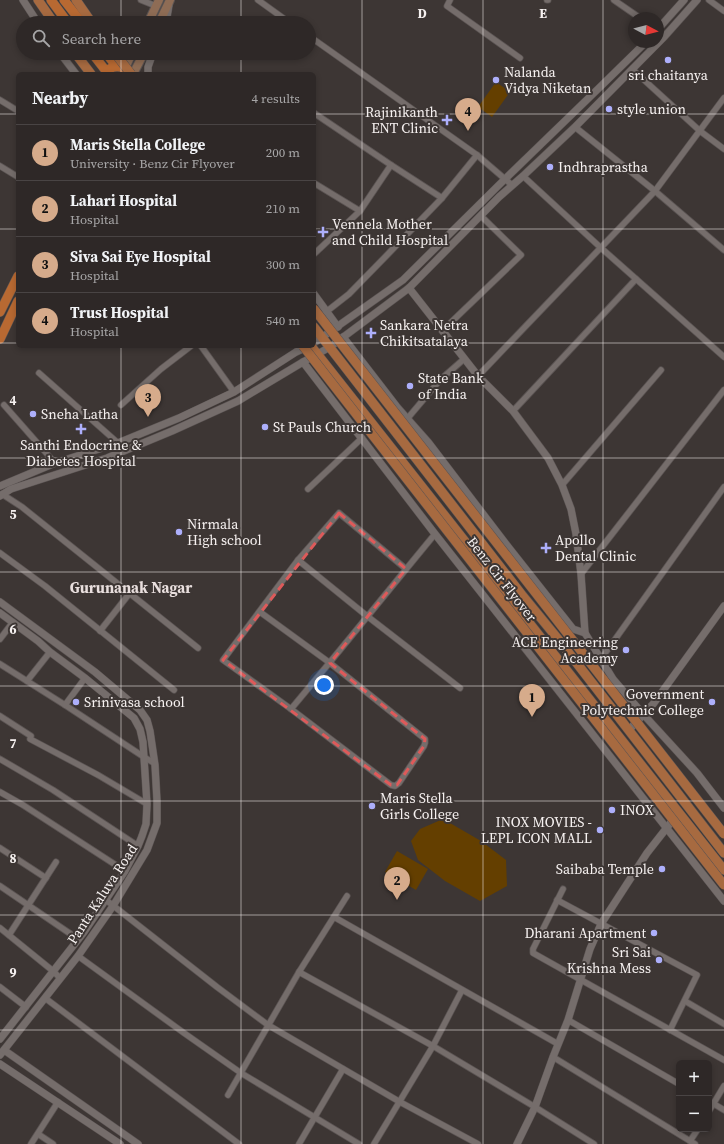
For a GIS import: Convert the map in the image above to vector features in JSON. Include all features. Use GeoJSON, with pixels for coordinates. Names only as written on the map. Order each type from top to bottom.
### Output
{"type":"FeatureCollection","features":[{"type":"Feature","properties":{"kind":"highway"},"geometry":{"type":"LineString","coordinates":[[51,0],[63,16]]}},
{"type":"Feature","properties":{"kind":"highway"},"geometry":{"type":"LineString","coordinates":[[64,0],[77,16]]}},
{"type":"Feature","properties":{"kind":"highway"},"geometry":{"type":"LineString","coordinates":[[97,60],[105,72]]}},
{"type":"Feature","properties":{"kind":"highway"},"geometry":{"type":"LineString","coordinates":[[114,60],[127,71]]}},
{"type":"Feature","properties":{"kind":"highway"},"geometry":{"type":"LineString","coordinates":[[107,72],[111,68],[127,71]]}},
{"type":"Feature","properties":{"kind":"highway"},"geometry":{"type":"LineString","coordinates":[[0,312],[16,280]]}},
{"type":"Feature","properties":{"kind":"highway"},"geometry":{"type":"LineString","coordinates":[[0,339],[16,305]]}},
{"type":"Feature","properties":{"kind":"main road"},"geometry":{"type":"LineString","coordinates":[[38,0],[49,16]]}},
{"type":"Feature","properties":{"kind":"main road"},"geometry":{"type":"LineString","coordinates":[[77,0],[87,16]]}},
{"type":"Feature","properties":{"kind":"main road"},"geometry":{"type":"LineString","coordinates":[[162,16],[170,1]]}},
{"type":"Feature","properties":{"kind":"main road"},"geometry":{"type":"LineString","coordinates":[[152,16],[158,3]]}},
{"type":"Feature","properties":{"kind":"main road"},"geometry":{"type":"LineString","coordinates":[[80,60],[89,72]]}},
{"type":"Feature","properties":{"kind":"main road"},"geometry":{"type":"LineString","coordinates":[[120,60],[127,71]]}},
{"type":"Feature","properties":{"kind":"main road"},"geometry":{"type":"LineString","coordinates":[[127,71],[130,60]]}},
{"type":"Feature","properties":{"kind":"main road"},"geometry":{"type":"LineString","coordinates":[[127,71],[137,60]]}},
{"type":"Feature","properties":{"kind":"main road","name":"Benz Cir Flyover"},"geometry":{"type":"LineString","coordinates":[[316,312],[724,834]]}},
{"type":"Feature","properties":{"kind":"main road"},"geometry":{"type":"LineString","coordinates":[[316,330],[724,853]]}},
{"type":"Feature","properties":{"kind":"main road","name":"Benz Cir Flyover"},"geometry":{"type":"LineString","coordinates":[[297,348],[724,885]]}},
{"type":"Feature","properties":{"kind":"main road"},"geometry":{"type":"LineString","coordinates":[[312,348],[724,870]]}},
{"type":"Feature","properties":{"kind":"street"},"geometry":{"type":"LineString","coordinates":[[23,0],[33,16]]}},
{"type":"Feature","properties":{"kind":"street"},"geometry":{"type":"LineString","coordinates":[[77,0],[90,16]]}},
{"type":"Feature","properties":{"kind":"street"},"geometry":{"type":"LineString","coordinates":[[141,0],[158,3]]}},
{"type":"Feature","properties":{"kind":"street"},"geometry":{"type":"LineString","coordinates":[[258,0],[280,16]]}},
{"type":"Feature","properties":{"kind":"street"},"geometry":{"type":"LineString","coordinates":[[450,0],[447,6],[520,58]]}},
{"type":"Feature","properties":{"kind":"street"},"geometry":{"type":"LineString","coordinates":[[614,0],[631,12]]}},
{"type":"Feature","properties":{"kind":"street"},"geometry":{"type":"LineString","coordinates":[[664,23],[684,0]]}},
{"type":"Feature","properties":{"kind":"street"},"geometry":{"type":"LineString","coordinates":[[664,37],[697,0]]}},
{"type":"Feature","properties":{"kind":"street"},"geometry":{"type":"LineString","coordinates":[[709,0],[724,11]]}},
{"type":"Feature","properties":{"kind":"street"},"geometry":{"type":"LineString","coordinates":[[167,16],[170,1]]}},
{"type":"Feature","properties":{"kind":"street"},"geometry":{"type":"LineString","coordinates":[[316,41],[477,155],[504,180],[512,185]]}},
{"type":"Feature","properties":{"kind":"street"},"geometry":{"type":"LineString","coordinates":[[316,342],[403,280],[640,48]]}},
{"type":"Feature","properties":{"kind":"street"},"geometry":{"type":"LineString","coordinates":[[198,648],[22,507],[1,495],[11,489],[107,458],[172,431],[238,401],[303,362],[330,348],[409,288],[498,197],[523,176],[653,48]]}},
{"type":"Feature","properties":{"kind":"street"},"geometry":{"type":"LineString","coordinates":[[67,60],[75,72]]}},
{"type":"Feature","properties":{"kind":"street"},"geometry":{"type":"LineString","coordinates":[[148,72],[150,60]]}},
{"type":"Feature","properties":{"kind":"street"},"geometry":{"type":"LineString","coordinates":[[632,69],[700,131],[724,149]]}},
{"type":"Feature","properties":{"kind":"street"},"geometry":{"type":"LineString","coordinates":[[478,376],[655,191],[724,98]]}},
{"type":"Feature","properties":{"kind":"street"},"geometry":{"type":"LineString","coordinates":[[0,100],[16,110]]}},
{"type":"Feature","properties":{"kind":"street"},"geometry":{"type":"LineString","coordinates":[[316,114],[442,198]]}},
{"type":"Feature","properties":{"kind":"street"},"geometry":{"type":"LineString","coordinates":[[575,126],[655,191],[724,250]]}},
{"type":"Feature","properties":{"kind":"street"},"geometry":{"type":"LineString","coordinates":[[326,312],[349,294],[442,198],[477,155]]}},
{"type":"Feature","properties":{"kind":"street"},"geometry":{"type":"LineString","coordinates":[[316,252],[360,211],[391,165]]}},
{"type":"Feature","properties":{"kind":"street"},"geometry":{"type":"LineString","coordinates":[[0,166],[16,176]]}},
{"type":"Feature","properties":{"kind":"street"},"geometry":{"type":"LineString","coordinates":[[523,176],[600,247],[724,357]]}},
{"type":"Feature","properties":{"kind":"street"},"geometry":{"type":"LineString","coordinates":[[316,184],[360,211]]}},
{"type":"Feature","properties":{"kind":"street"},"geometry":{"type":"LineString","coordinates":[[442,331],[521,256],[481,216]]}},
{"type":"Feature","properties":{"kind":"street"},"geometry":{"type":"LineString","coordinates":[[513,411],[636,279]]}},
{"type":"Feature","properties":{"kind":"street"},"geometry":{"type":"LineString","coordinates":[[409,288],[478,376],[513,411],[548,458],[562,485],[576,534],[581,574],[585,633],[613,679],[697,773],[724,808]]}},
{"type":"Feature","properties":{"kind":"street"},"geometry":{"type":"LineString","coordinates":[[316,297],[338,327]]}},
{"type":"Feature","properties":{"kind":"street"},"geometry":{"type":"LineString","coordinates":[[343,337],[397,407],[428,442],[573,629],[585,633]]}},
{"type":"Feature","properties":{"kind":"street"},"geometry":{"type":"LineString","coordinates":[[121,405],[161,369],[187,348]]}},
{"type":"Feature","properties":{"kind":"street"},"geometry":{"type":"LineString","coordinates":[[203,348],[234,392]]}},
{"type":"Feature","properties":{"kind":"street"},"geometry":{"type":"LineString","coordinates":[[0,486],[179,418],[234,392],[297,348]]}},
{"type":"Feature","properties":{"kind":"street"},"geometry":{"type":"LineString","coordinates":[[407,419],[440,380],[464,359]]}},
{"type":"Feature","properties":{"kind":"street"},"geometry":{"type":"LineString","coordinates":[[303,362],[435,534],[724,901]]}},
{"type":"Feature","properties":{"kind":"street"},"geometry":{"type":"LineString","coordinates":[[562,485],[661,370]]}},
{"type":"Feature","properties":{"kind":"street"},"geometry":{"type":"LineString","coordinates":[[39,373],[118,442]]}},
{"type":"Feature","properties":{"kind":"street"},"geometry":{"type":"LineString","coordinates":[[581,574],[724,390]]}},
{"type":"Feature","properties":{"kind":"street"},"geometry":{"type":"LineString","coordinates":[[4,405],[55,464]]}},
{"type":"Feature","properties":{"kind":"street"},"geometry":{"type":"LineString","coordinates":[[308,489],[362,438]]}},
{"type":"Feature","properties":{"kind":"street"},"geometry":{"type":"LineString","coordinates":[[601,659],[724,487]]}},
{"type":"Feature","properties":{"kind":"street"},"geometry":{"type":"LineString","coordinates":[[260,612],[330,663],[425,739],[424,746],[395,786],[391,785],[291,709],[223,660],[298,560],[339,513],[406,569]]}},
{"type":"Feature","properties":{"kind":"street"},"geometry":{"type":"LineString","coordinates":[[291,709],[435,534]]}},
{"type":"Feature","properties":{"kind":"street"},"geometry":{"type":"LineString","coordinates":[[0,553],[45,586],[174,690]]}},
{"type":"Feature","properties":{"kind":"street"},"geometry":{"type":"LineString","coordinates":[[298,560],[460,688]]}},
{"type":"Feature","properties":{"kind":"street"},"geometry":{"type":"LineString","coordinates":[[100,631],[129,594]]}},
{"type":"Feature","properties":{"kind":"street","name":"Panta Kaluva Road"},"geometry":{"type":"LineString","coordinates":[[0,602],[95,672],[140,710],[147,720],[150,731],[157,801],[156,823],[147,850],[113,906],[78,956],[2,1052]]}},
{"type":"Feature","properties":{"kind":"street"},"geometry":{"type":"LineString","coordinates":[[629,730],[654,703],[724,606]]}},
{"type":"Feature","properties":{"kind":"street","name":"Panta Kaluva Road"},"geometry":{"type":"LineString","coordinates":[[0,613],[38,641],[134,718],[140,729],[143,742],[147,804],[146,824],[138,846],[125,871],[78,939],[0,1039]]}},
{"type":"Feature","properties":{"kind":"street"},"geometry":{"type":"LineString","coordinates":[[0,639],[13,622]]}},
{"type":"Feature","properties":{"kind":"street"},"geometry":{"type":"LineString","coordinates":[[28,681],[50,652]]}},
{"type":"Feature","properties":{"kind":"street"},"geometry":{"type":"LineString","coordinates":[[0,664],[154,762]]}},
{"type":"Feature","properties":{"kind":"street"},"geometry":{"type":"LineString","coordinates":[[65,705],[85,678]]}},
{"type":"Feature","properties":{"kind":"street"},"geometry":{"type":"LineString","coordinates":[[0,716],[31,736],[30,739],[98,775],[147,804]]}},
{"type":"Feature","properties":{"kind":"street"},"geometry":{"type":"LineString","coordinates":[[0,759],[53,790],[138,846]]}},
{"type":"Feature","properties":{"kind":"street"},"geometry":{"type":"LineString","coordinates":[[0,792],[24,805],[125,871]]}},
{"type":"Feature","properties":{"kind":"street"},"geometry":{"type":"LineString","coordinates":[[517,1144],[535,1107],[568,1020],[590,949],[601,924],[647,853],[678,813]]}},
{"type":"Feature","properties":{"kind":"street"},"geometry":{"type":"LineString","coordinates":[[0,848],[46,878]]}},
{"type":"Feature","properties":{"kind":"street"},"geometry":{"type":"LineString","coordinates":[[9,935],[56,862]]}},
{"type":"Feature","properties":{"kind":"street"},"geometry":{"type":"LineString","coordinates":[[0,886],[78,939]]}},
{"type":"Feature","properties":{"kind":"street"},"geometry":{"type":"LineString","coordinates":[[563,889],[533,949],[533,953],[724,1060]]}},
{"type":"Feature","properties":{"kind":"street"},"geometry":{"type":"LineString","coordinates":[[228,1095],[299,972],[347,896]]}},
{"type":"Feature","properties":{"kind":"street"},"geometry":{"type":"LineString","coordinates":[[106,900],[268,1026],[400,1102],[478,1144]]}},
{"type":"Feature","properties":{"kind":"street"},"geometry":{"type":"LineString","coordinates":[[557,900],[697,975],[670,1030]]}},
{"type":"Feature","properties":{"kind":"street"},"geometry":{"type":"LineString","coordinates":[[334,917],[558,1044]]}},
{"type":"Feature","properties":{"kind":"street"},"geometry":{"type":"LineString","coordinates":[[0,928],[60,978]]}},
{"type":"Feature","properties":{"kind":"street"},"geometry":{"type":"LineString","coordinates":[[78,956],[241,1073],[359,1144]]}},
{"type":"Feature","properties":{"kind":"street"},"geometry":{"type":"LineString","coordinates":[[299,972],[433,1046],[594,1144]]}},
{"type":"Feature","properties":{"kind":"street"},"geometry":{"type":"LineString","coordinates":[[0,986],[26,1006]]}},
{"type":"Feature","properties":{"kind":"street"},"geometry":{"type":"LineString","coordinates":[[374,1144],[433,1046],[462,990]]}},
{"type":"Feature","properties":{"kind":"street"},"geometry":{"type":"LineString","coordinates":[[45,998],[239,1144]]}},
{"type":"Feature","properties":{"kind":"street"},"geometry":{"type":"LineString","coordinates":[[685,1001],[724,1024]]}},
{"type":"Feature","properties":{"kind":"street"},"geometry":{"type":"LineString","coordinates":[[568,1020],[676,1082]]}},
{"type":"Feature","properties":{"kind":"street"},"geometry":{"type":"LineString","coordinates":[[2,1052],[138,1144]]}},
{"type":"Feature","properties":{"kind":"street"},"geometry":{"type":"LineString","coordinates":[[553,1057],[693,1142],[697,1132]]}},
{"type":"Feature","properties":{"kind":"street"},"geometry":{"type":"LineString","coordinates":[[0,1064],[120,1144]]}},
{"type":"Feature","properties":{"kind":"street"},"geometry":{"type":"LineString","coordinates":[[299,1144],[343,1069]]}},
{"type":"Feature","properties":{"kind":"street"},"geometry":{"type":"LineString","coordinates":[[712,1101],[724,1086]]}},
{"type":"Feature","properties":{"kind":"street"},"geometry":{"type":"LineString","coordinates":[[31,1144],[58,1102]]}},
{"type":"Feature","properties":{"kind":"street"},"geometry":{"type":"LineString","coordinates":[[712,1103],[724,1110]]}},
{"type":"Feature","properties":{"kind":"street"},"geometry":{"type":"LineString","coordinates":[[38,1134],[53,1144]]}},
{"type":"Feature","properties":{"kind":"highlighted area"},"geometry":{"type":"Polygon","coordinates":[[[339,513],[406,569],[330,663],[425,739],[424,746],[397,785],[391,785],[223,660],[339,513]]]}},
{"type":"Feature","properties":{"kind":"shaded area"},"geometry":{"type":"Polygon","coordinates":[[[496,82],[510,92],[492,117],[478,107],[496,82]]]}},
{"type":"Feature","properties":{"kind":"shaded area"},"geometry":{"type":"Polygon","coordinates":[[[443,819],[481,841],[506,860],[507,886],[480,901],[445,881],[418,860],[411,841],[420,829],[443,819]]]}},
{"type":"Feature","properties":{"kind":"shaded area"},"geometry":{"type":"Polygon","coordinates":[[[397,851],[428,869],[416,890],[385,872],[397,851]]]}},
{"type":"Feature","properties":{"kind":"place","name":"sri chaitanya"},"geometry":{"type":"Point","coordinates":[668,60]}},
{"type":"Feature","properties":{"kind":"place","name":"Nalanda Vidya Niketan"},"geometry":{"type":"Point","coordinates":[496,80]}},
{"type":"Feature","properties":{"kind":"place","name":"style union"},"geometry":{"type":"Point","coordinates":[609,109]}},
{"type":"Feature","properties":{"kind":"place","name":"Rajinikanth ENT Clinic"},"geometry":{"type":"Point","coordinates":[447,120]}},
{"type":"Feature","properties":{"kind":"place","name":"Trust Hospital"},"geometry":{"type":"Point","coordinates":[468,131]}},
{"type":"Feature","properties":{"kind":"place","name":"Indhraprastha"},"geometry":{"type":"Point","coordinates":[550,167]}},
{"type":"Feature","properties":{"kind":"place","name":"Vennela Mother and Child Hospital"},"geometry":{"type":"Point","coordinates":[323,232]}},
{"type":"Feature","properties":{"kind":"place","name":"Sankara Netra Chikitsatalaya"},"geometry":{"type":"Point","coordinates":[371,333]}},
{"type":"Feature","properties":{"kind":"place","name":"State Bank of India"},"geometry":{"type":"Point","coordinates":[410,386]}},
{"type":"Feature","properties":{"kind":"place","name":"Sneha Latha"},"geometry":{"type":"Point","coordinates":[33,414]}},
{"type":"Feature","properties":{"kind":"place","name":"Siva Sai Eye Hospital"},"geometry":{"type":"Point","coordinates":[148,417]}},
{"type":"Feature","properties":{"kind":"place","name":"St Pauls Church"},"geometry":{"type":"Point","coordinates":[265,427]}},
{"type":"Feature","properties":{"kind":"place","name":"Santhi Endocrine & Diabetes Hospital"},"geometry":{"type":"Point","coordinates":[81,429]}},
{"type":"Feature","properties":{"kind":"place","name":"Nirmala High school"},"geometry":{"type":"Point","coordinates":[179,532]}},
{"type":"Feature","properties":{"kind":"place","name":"Apollo Dental Clinic"},"geometry":{"type":"Point","coordinates":[546,548]}},
{"type":"Feature","properties":{"kind":"place","name":"ACE Engineering Academy"},"geometry":{"type":"Point","coordinates":[626,650]}},
{"type":"Feature","properties":{"kind":"place","name":"Srinivasa school"},"geometry":{"type":"Point","coordinates":[76,702]}},
{"type":"Feature","properties":{"kind":"place","name":"Government Polytechnic College"},"geometry":{"type":"Point","coordinates":[712,702]}},
{"type":"Feature","properties":{"kind":"place","name":"Maris Stella College"},"geometry":{"type":"Point","coordinates":[532,717]}},
{"type":"Feature","properties":{"kind":"place","name":"Maris Stella Girls College"},"geometry":{"type":"Point","coordinates":[372,806]}},
{"type":"Feature","properties":{"kind":"place","name":"INOX"},"geometry":{"type":"Point","coordinates":[612,810]}},
{"type":"Feature","properties":{"kind":"place","name":"INOX MOVIES - LEPL ICON MALL"},"geometry":{"type":"Point","coordinates":[600,830]}},
{"type":"Feature","properties":{"kind":"place","name":"Saibaba Temple"},"geometry":{"type":"Point","coordinates":[662,869]}},
{"type":"Feature","properties":{"kind":"place","name":"Lahari Hospital"},"geometry":{"type":"Point","coordinates":[397,900]}},
{"type":"Feature","properties":{"kind":"place","name":"Dharani Apartment"},"geometry":{"type":"Point","coordinates":[654,933]}},
{"type":"Feature","properties":{"kind":"place","name":"Sri Sai Krishna Mess"},"geometry":{"type":"Point","coordinates":[659,960]}},
{"type":"Feature","properties":{"kind":"district","name":"Gurunanak Nagar"},"geometry":{"type":"Point","coordinates":[131,587]}}]}
